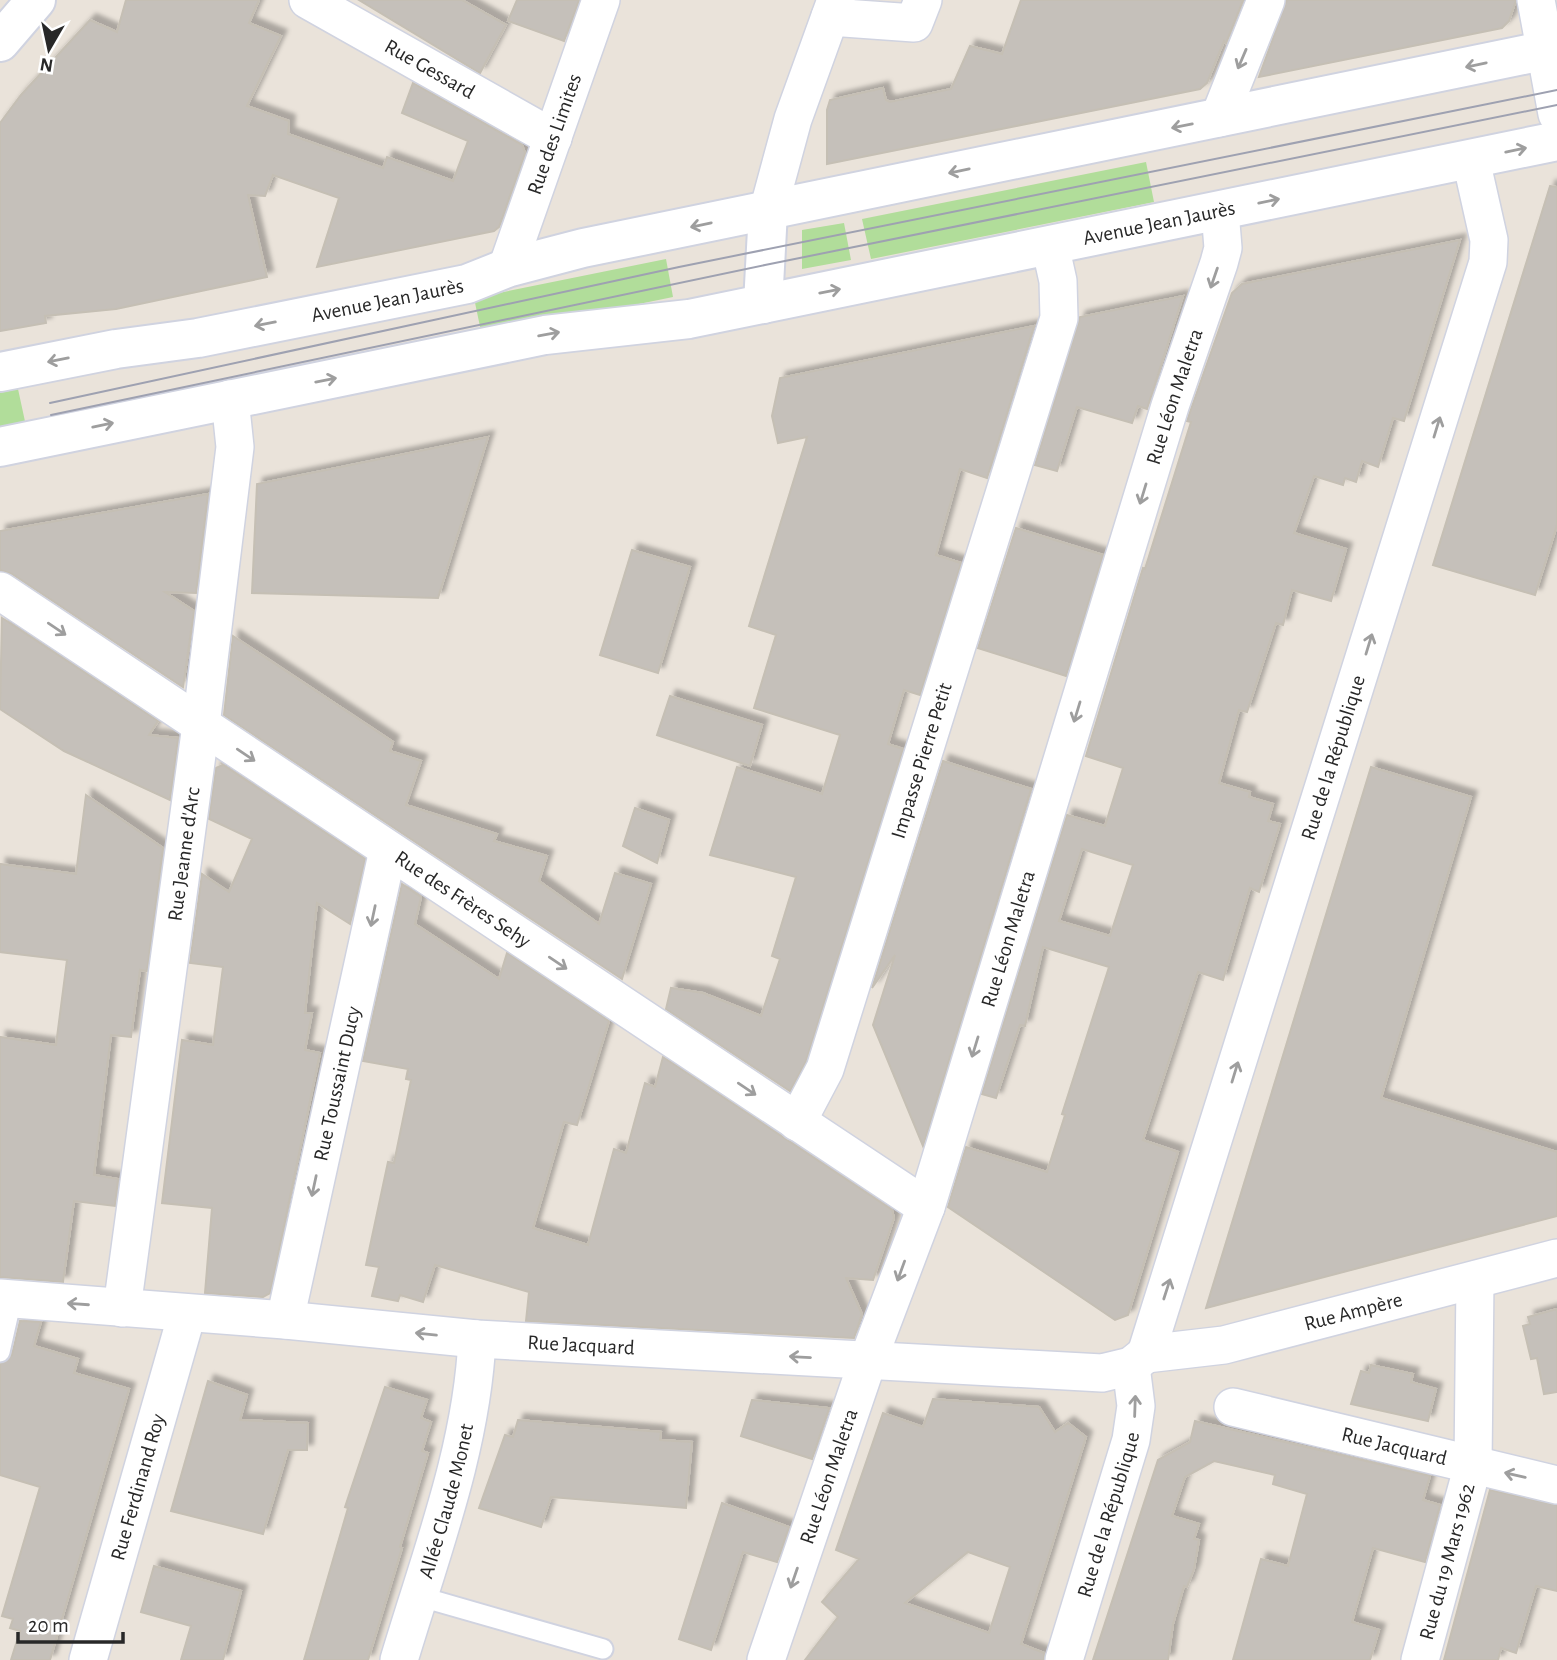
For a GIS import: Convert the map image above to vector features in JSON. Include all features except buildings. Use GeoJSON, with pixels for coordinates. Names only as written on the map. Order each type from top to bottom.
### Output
{"type":"FeatureCollection","features":[{"type":"Feature","properties":{"kind":"main road"},"geometry":{"type":"LineString","coordinates":[[0,42],[36,0]]}},
{"type":"Feature","properties":{"kind":"main road","name":"Avenue Jean Jaurès"},"geometry":{"type":"LineString","coordinates":[[0,372],[116,349],[198,338],[467,284],[507,268],[583,248],[1550,49]]}},
{"type":"Feature","properties":{"kind":"main road","name":"Avenue Jean Jaurès"},"geometry":{"type":"LineString","coordinates":[[0,447],[545,334],[689,319],[1557,141]]}},
{"type":"Feature","properties":{"kind":"main road"},"geometry":{"type":"LineString","coordinates":[[763,304],[768,211]]}},
{"type":"Feature","properties":{"kind":"street","name":"Rue Gessard"},"geometry":{"type":"LineString","coordinates":[[308,0],[553,138]]}},
{"type":"Feature","properties":{"kind":"street","name":"Rue des Limites"},"geometry":{"type":"LineString","coordinates":[[507,268],[601,0]]}},
{"type":"Feature","properties":{"kind":"street"},"geometry":{"type":"LineString","coordinates":[[768,211],[793,119],[833,8],[914,23],[923,0]]}},
{"type":"Feature","properties":{"kind":"street"},"geometry":{"type":"LineString","coordinates":[[1219,118],[1266,0]]}},
{"type":"Feature","properties":{"kind":"street"},"geometry":{"type":"LineString","coordinates":[[1536,0],[1550,49],[1557,114]]}},
{"type":"Feature","properties":{"kind":"street","name":"Rue de la République"},"geometry":{"type":"LineString","coordinates":[[1064,1660],[1131,1440],[1139,1360],[1488,262],[1489,240],[1471,160]]}},
{"type":"Feature","properties":{"kind":"street","name":"Rue Léon Maletra"},"geometry":{"type":"LineString","coordinates":[[766,1660],[868,1360],[926,1207],[1170,406],[1219,263],[1223,247],[1220,211]]}},
{"type":"Feature","properties":{"kind":"street","name":"Impasse Pierre Petit"},"geometry":{"type":"LineString","coordinates":[[797,1122],[825,1069],[1059,318],[1058,281],[1051,245]]}},
{"type":"Feature","properties":{"kind":"street","name":"Rue Jeanne d'Arc"},"geometry":{"type":"LineString","coordinates":[[122,1307],[201,725],[235,447],[230,399]]}},
{"type":"Feature","properties":{"kind":"street","name":"Rue des Frères Sehy"},"geometry":{"type":"LineString","coordinates":[[0,591],[926,1207]]}},
{"type":"Feature","properties":{"kind":"street","name":"Rue Toussaint Ducy"},"geometry":{"type":"LineString","coordinates":[[285,1320],[388,849]]}},
{"type":"Feature","properties":{"kind":"street","name":"Rue Ampère"},"geometry":{"type":"LineString","coordinates":[[1139,1360],[1224,1345],[1557,1258]]}},
{"type":"Feature","properties":{"kind":"street","name":"Rue du 19 Mars 1962"},"geometry":{"type":"LineString","coordinates":[[1420,1660],[1472,1465],[1475,1280]]}},
{"type":"Feature","properties":{"kind":"street","name":"Rue Jacquard"},"geometry":{"type":"LineString","coordinates":[[6,1298],[285,1320],[477,1339],[1102,1373],[1139,1360]]}},
{"type":"Feature","properties":{"kind":"street","name":"Rue Ferdinand Roy"},"geometry":{"type":"LineString","coordinates":[[88,1660],[187,1314]]}},
{"type":"Feature","properties":{"kind":"street","name":"Allée Claude Monet"},"geometry":{"type":"LineString","coordinates":[[399,1660],[456,1467],[475,1384],[477,1339]]}},
{"type":"Feature","properties":{"kind":"street","name":"Rue Jacquard"},"geometry":{"type":"LineString","coordinates":[[1233,1407],[1557,1485]]}},
{"type":"Feature","properties":{"kind":"lane","name":"Rue Jacquard"},"geometry":{"type":"LineString","coordinates":[[0,1352],[6,1298]]}},
{"type":"Feature","properties":{"kind":"lane"},"geometry":{"type":"LineString","coordinates":[[418,1596],[603,1649]]}},
{"type":"Feature","properties":{"kind":"green space"},"geometry":{"type":"Polygon","coordinates":[[[1146,162],[1154,202],[871,259],[862,219],[1146,162]]]}},
{"type":"Feature","properties":{"kind":"green space"},"geometry":{"type":"Polygon","coordinates":[[[844,223],[851,260],[802,269],[802,230],[844,223]]]}},
{"type":"Feature","properties":{"kind":"green space"},"geometry":{"type":"Polygon","coordinates":[[[666,259],[673,297],[482,336],[474,298],[666,259]]]}},
{"type":"Feature","properties":{"kind":"green space"},"geometry":{"type":"Polygon","coordinates":[[[18,389],[26,426],[0,431],[0,393],[18,389]]]}},
{"type":"Feature","properties":{"kind":"tram line"},"geometry":{"type":"LineString","coordinates":[[50,403],[679,267],[1557,90]]}},
{"type":"Feature","properties":{"kind":"tram line"},"geometry":{"type":"LineString","coordinates":[[51,415],[765,265],[1557,105]]}}]}
